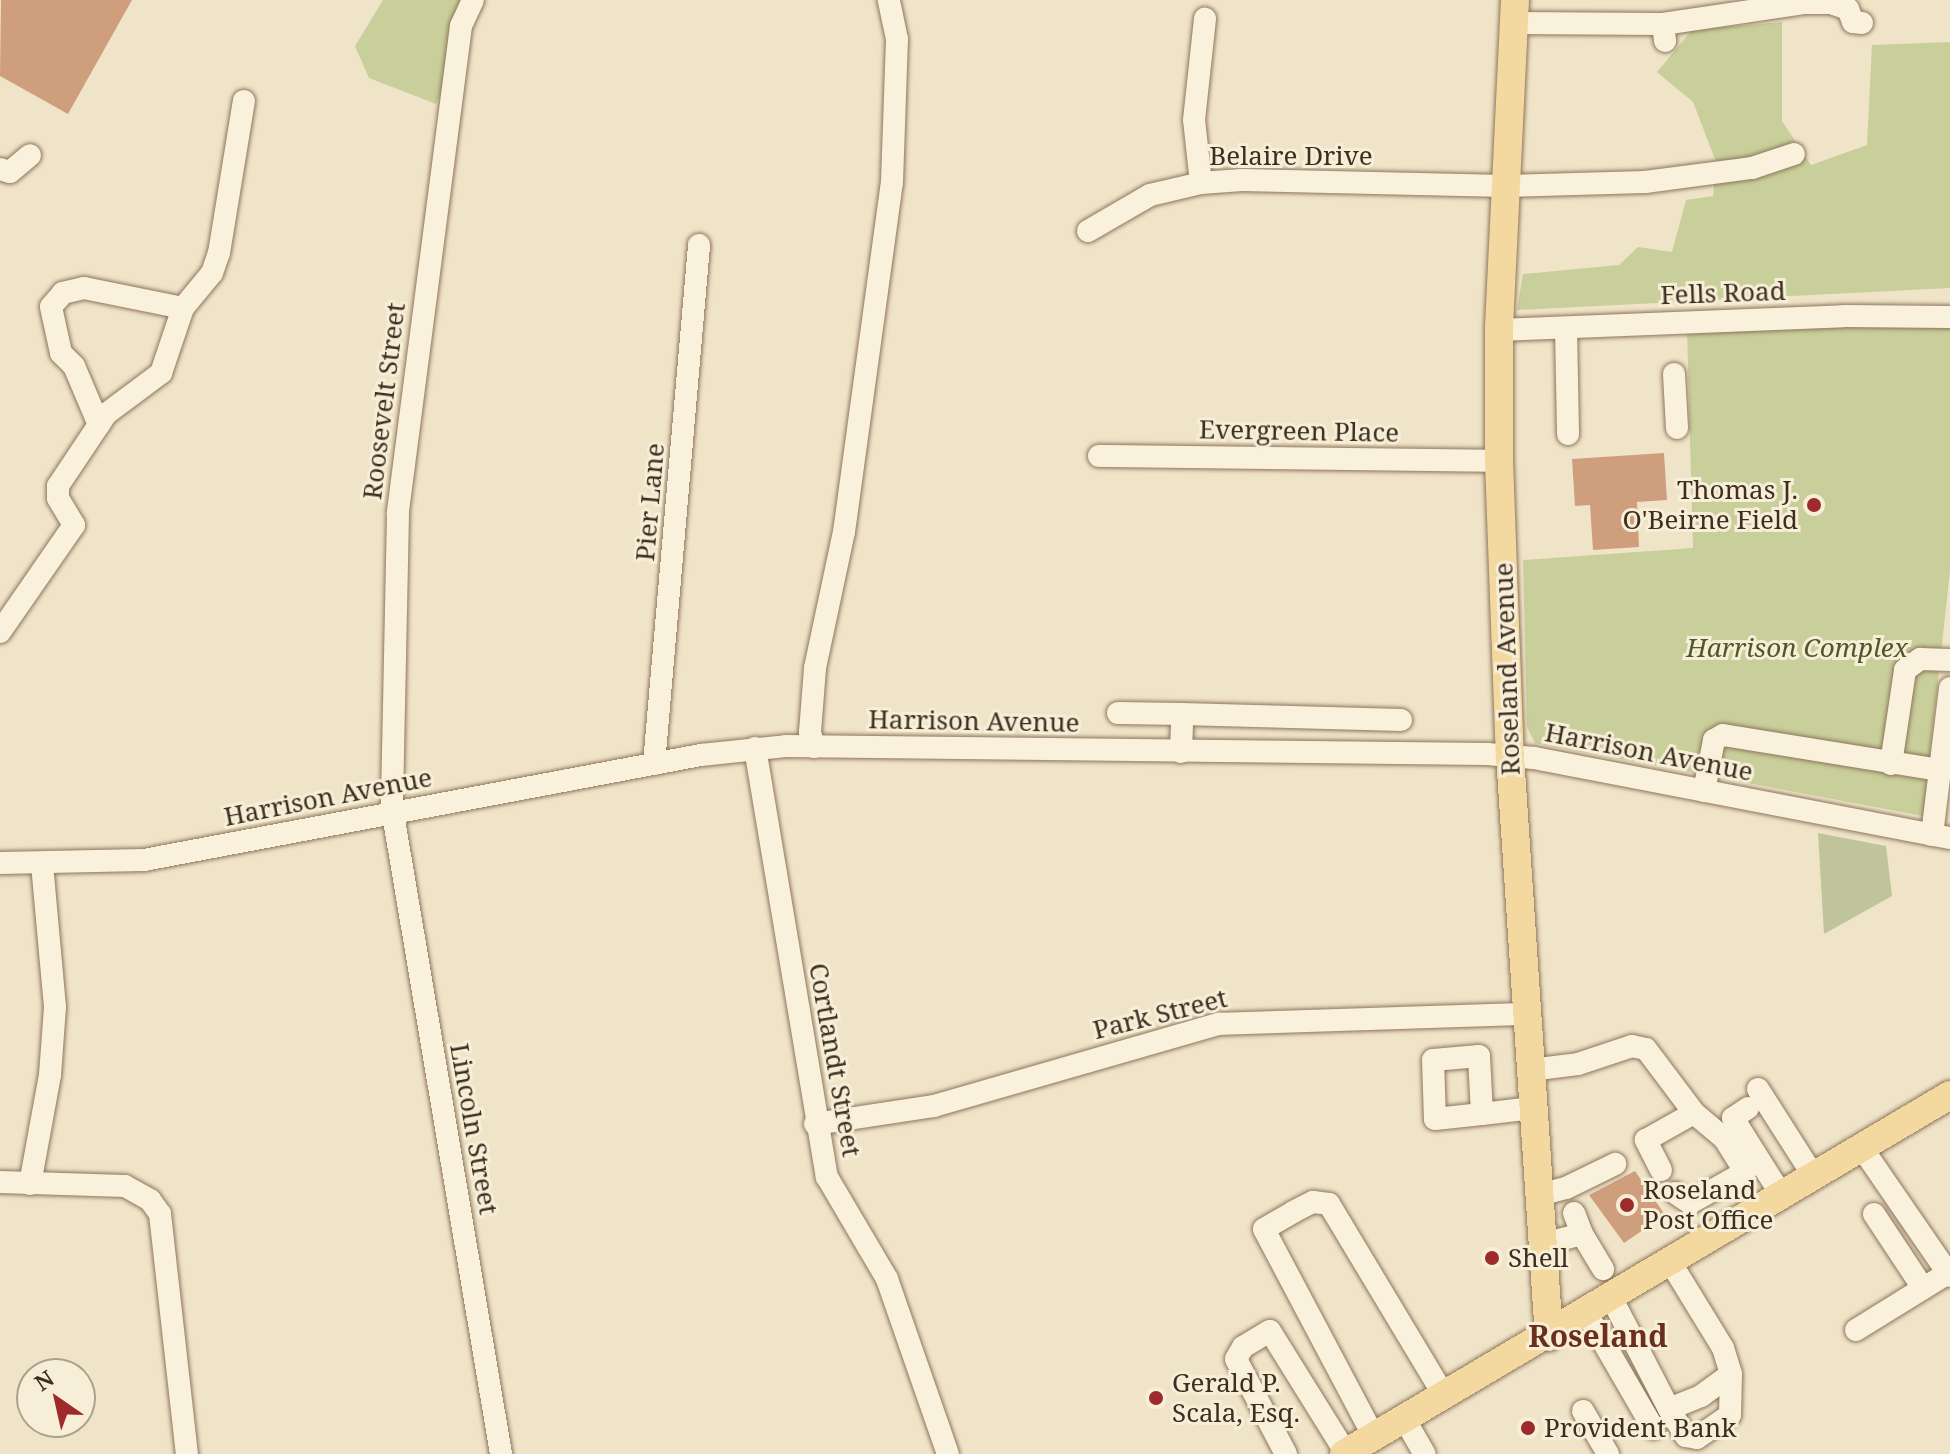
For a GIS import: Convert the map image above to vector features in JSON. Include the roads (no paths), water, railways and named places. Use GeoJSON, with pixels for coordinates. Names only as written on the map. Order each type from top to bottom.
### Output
{"type":"FeatureCollection","features":[{"type":"Feature","properties":{"kind":"main road","name":"Roseland Avenue"},"geometry":{"type":"LineString","coordinates":[[1514,12],[1499,330],[1499,461],[1510,756],[1549,1337]]}},
{"type":"Feature","properties":{"kind":"main road"},"geometry":{"type":"LineString","coordinates":[[1345,1453],[1549,1337],[1950,1095]]}},
{"type":"Feature","properties":{"kind":"street","name":"Roosevelt Street"},"geometry":{"type":"LineString","coordinates":[[393,813],[398,514],[461,26],[473,0]]}},
{"type":"Feature","properties":{"kind":"street"},"geometry":{"type":"LineString","coordinates":[[814,747],[810,732],[815,668],[844,532],[892,182],[897,39],[889,0]]}},
{"type":"Feature","properties":{"kind":"street"},"geometry":{"type":"LineString","coordinates":[[1514,12],[1664,32],[1803,3],[1831,3],[1848,9],[1853,22],[1862,23]]}},
{"type":"Feature","properties":{"kind":"street"},"geometry":{"type":"LineString","coordinates":[[1201,183],[1194,120],[1205,19]]}},
{"type":"Feature","properties":{"kind":"street"},"geometry":{"type":"LineString","coordinates":[[0,632],[74,525],[58,498],[58,486],[99,425],[161,373],[183,308],[212,273],[219,253],[244,101]]}},
{"type":"Feature","properties":{"kind":"street","name":"Belaire Drive"},"geometry":{"type":"LineString","coordinates":[[1088,231],[1140,199],[1201,183],[1506,186],[1710,176],[1794,154]]}},
{"type":"Feature","properties":{"kind":"street"},"geometry":{"type":"LineString","coordinates":[[0,169],[10,172],[30,155]]}},
{"type":"Feature","properties":{"kind":"street","name":"Pier Lane"},"geometry":{"type":"LineString","coordinates":[[654,764],[699,245]]}},
{"type":"Feature","properties":{"kind":"street"},"geometry":{"type":"LineString","coordinates":[[99,425],[74,366],[61,353],[51,307],[63,293],[84,288],[183,308]]}},
{"type":"Feature","properties":{"kind":"street","name":"Fells Road"},"geometry":{"type":"LineString","coordinates":[[1499,330],[1844,316],[1950,317]]}},
{"type":"Feature","properties":{"kind":"street"},"geometry":{"type":"LineString","coordinates":[[1566,328],[1568,434]]}},
{"type":"Feature","properties":{"kind":"street"},"geometry":{"type":"LineString","coordinates":[[1674,374],[1677,428]]}},
{"type":"Feature","properties":{"kind":"street","name":"Evergreen Place"},"geometry":{"type":"LineString","coordinates":[[1099,456],[1499,461]]}},
{"type":"Feature","properties":{"kind":"street"},"geometry":{"type":"LineString","coordinates":[[1891,764],[1905,670],[1920,659],[1950,660]]}},
{"type":"Feature","properties":{"kind":"street"},"geometry":{"type":"LineString","coordinates":[[1941,836],[1940,770],[1949,700]]}},
{"type":"Feature","properties":{"kind":"street"},"geometry":{"type":"LineString","coordinates":[[1118,713],[1401,720]]}},
{"type":"Feature","properties":{"kind":"street"},"geometry":{"type":"LineString","coordinates":[[1181,752],[1182,714]]}},
{"type":"Feature","properties":{"kind":"street"},"geometry":{"type":"LineString","coordinates":[[1704,791],[1714,740],[1723,735],[1940,770]]}},
{"type":"Feature","properties":{"kind":"street","name":"Harrison Avenue"},"geometry":{"type":"LineString","coordinates":[[0,863],[144,860],[654,764],[755,748],[814,747],[1510,756],[1941,836]]}},
{"type":"Feature","properties":{"kind":"street","name":"Cortlandt Street"},"geometry":{"type":"LineString","coordinates":[[755,748],[815,1124],[837,1199],[898,1304],[948,1454]]}},
{"type":"Feature","properties":{"kind":"street","name":"Lincoln Street"},"geometry":{"type":"LineString","coordinates":[[393,813],[501,1454]]}},
{"type":"Feature","properties":{"kind":"street"},"geometry":{"type":"LineString","coordinates":[[30,1184],[50,1075],[55,1007],[42,864]]}},
{"type":"Feature","properties":{"kind":"street","name":"Park Street"},"geometry":{"type":"LineString","coordinates":[[815,1124],[934,1106],[1219,1024],[1526,1014]]}},
{"type":"Feature","properties":{"kind":"street"},"geometry":{"type":"LineString","coordinates":[[1530,1070],[1578,1064],[1632,1046],[1646,1049],[1694,1113],[1724,1138],[1745,1172],[1772,1202]]}},
{"type":"Feature","properties":{"kind":"street"},"geometry":{"type":"LineString","coordinates":[[1772,1202],[1733,1118],[1753,1098],[1814,1177]]}},
{"type":"Feature","properties":{"kind":"street"},"geometry":{"type":"LineString","coordinates":[[1482,1114],[1533,1108]]}},
{"type":"Feature","properties":{"kind":"street"},"geometry":{"type":"LineString","coordinates":[[1661,1170],[1646,1140],[1694,1113]]}},
{"type":"Feature","properties":{"kind":"street"},"geometry":{"type":"LineString","coordinates":[[1856,1330],[1949,1274],[1862,1148]]}},
{"type":"Feature","properties":{"kind":"street"},"geometry":{"type":"LineString","coordinates":[[1539,1195],[1615,1164]]}},
{"type":"Feature","properties":{"kind":"street"},"geometry":{"type":"LineString","coordinates":[[1675,1193],[1690,1203],[1745,1172]]}},
{"type":"Feature","properties":{"kind":"street"},"geometry":{"type":"LineString","coordinates":[[0,1182],[125,1186],[150,1200],[160,1214],[187,1454]]}},
{"type":"Feature","properties":{"kind":"street"},"geometry":{"type":"LineString","coordinates":[[1374,1437],[1264,1229],[1293,1212],[1313,1202],[1329,1204],[1445,1397]]}},
{"type":"Feature","properties":{"kind":"street"},"geometry":{"type":"LineString","coordinates":[[1574,1213],[1582,1234],[1603,1269]]}},
{"type":"Feature","properties":{"kind":"street"},"geometry":{"type":"LineString","coordinates":[[1874,1214],[1923,1288]]}},
{"type":"Feature","properties":{"kind":"street"},"geometry":{"type":"LineString","coordinates":[[1543,1244],[1582,1234]]}},
{"type":"Feature","properties":{"kind":"street"},"geometry":{"type":"LineString","coordinates":[[1612,1299],[1669,1409],[1686,1436],[1697,1438],[1730,1415],[1731,1374],[1723,1348],[1671,1263]]}},
{"type":"Feature","properties":{"kind":"street"},"geometry":{"type":"LineString","coordinates":[[1587,1314],[1653,1428]]}},
{"type":"Feature","properties":{"kind":"street"},"geometry":{"type":"LineString","coordinates":[[1286,1454],[1236,1359],[1243,1347],[1270,1331],[1345,1453]]}},
{"type":"Feature","properties":{"kind":"street"},"geometry":{"type":"LineString","coordinates":[[1669,1409],[1701,1396],[1731,1374]]}},
{"type":"Feature","properties":{"kind":"street"},"geometry":{"type":"LineString","coordinates":[[1583,1411],[1608,1454]]}},
{"type":"Feature","properties":{"kind":"street"},"geometry":{"type":"LineString","coordinates":[[1405,1420],[1425,1454]]}},
{"type":"Feature","properties":{"kind":"place","name":"Thomas J. O'Beirne Field"},"geometry":{"type":"Point","coordinates":[1814,505]}},
{"type":"Feature","properties":{"kind":"place","name":"Roseland Post Office"},"geometry":{"type":"Point","coordinates":[1627,1205]}},
{"type":"Feature","properties":{"kind":"place","name":"Shell"},"geometry":{"type":"Point","coordinates":[1492,1258]}},
{"type":"Feature","properties":{"kind":"place","name":"Gerald P. Scala, Esq."},"geometry":{"type":"Point","coordinates":[1156,1398]}},
{"type":"Feature","properties":{"kind":"place","name":"Provident Bank"},"geometry":{"type":"Point","coordinates":[1528,1428]}},
{"type":"Feature","properties":{"kind":"district","name":"Roseland"},"geometry":{"type":"Point","coordinates":[1598,1336]}},
{"type":"Feature","properties":{"kind":"park label","name":"Harrison Complex"},"geometry":{"type":"Point","coordinates":[1797,648]}}]}
